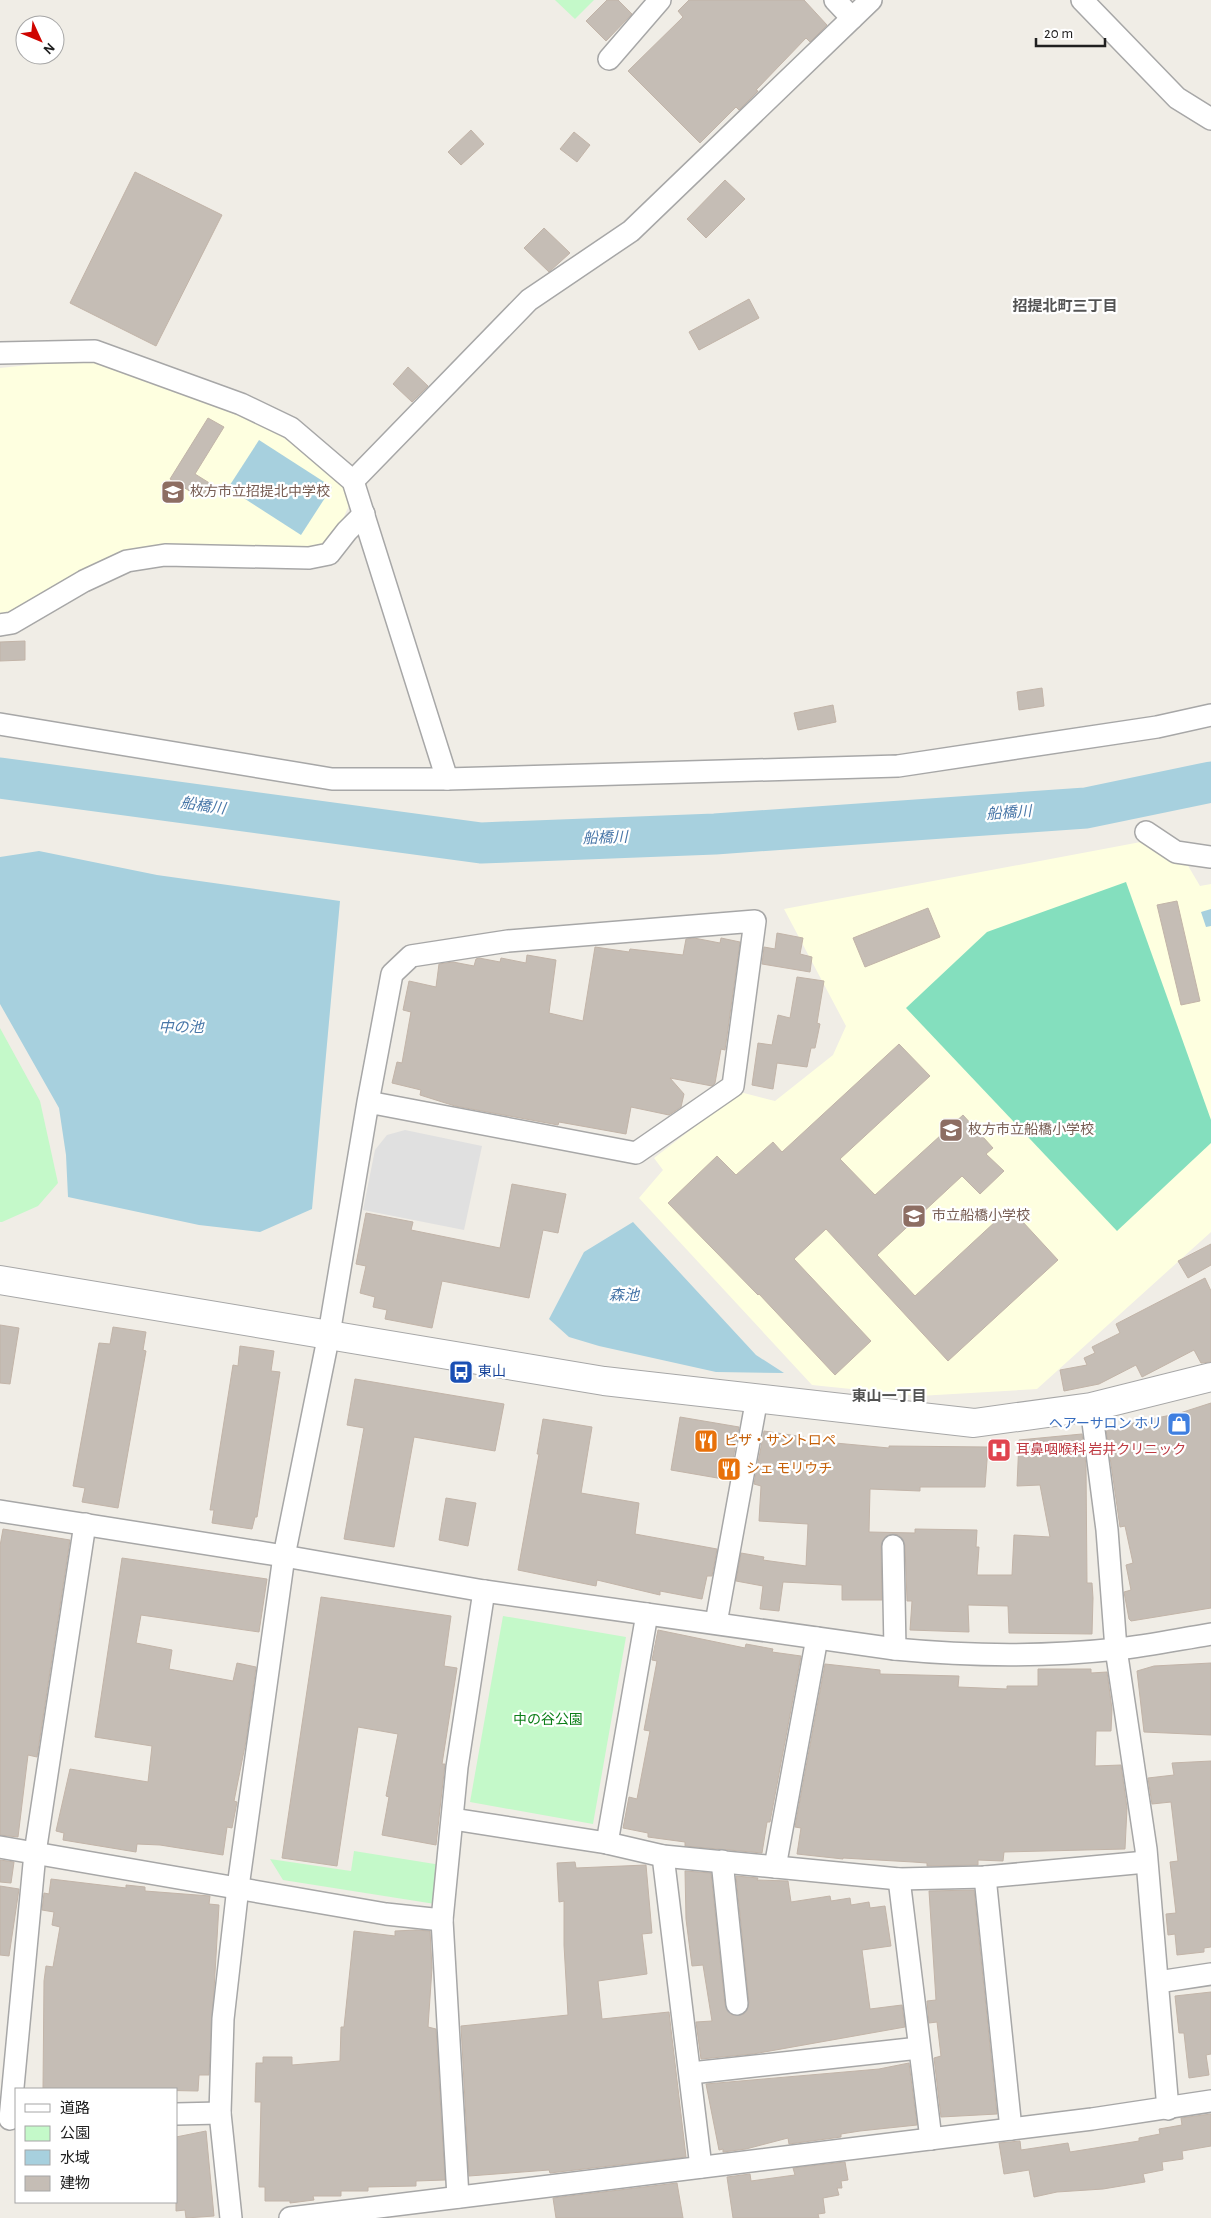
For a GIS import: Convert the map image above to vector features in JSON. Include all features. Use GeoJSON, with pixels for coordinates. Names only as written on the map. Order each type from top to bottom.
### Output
{"type":"FeatureCollection","features":[{"type":"Feature","properties":{"kind":"street"},"geometry":{"type":"LineString","coordinates":[[835,0],[852,18]]}},
{"type":"Feature","properties":{"kind":"street"},"geometry":{"type":"LineString","coordinates":[[353,481],[530,300],[631,230],[871,0]]}},
{"type":"Feature","properties":{"kind":"street"},"geometry":{"type":"LineString","coordinates":[[1082,0],[1176,98],[1211,119]]}},
{"type":"Feature","properties":{"kind":"street"},"geometry":{"type":"LineString","coordinates":[[608,59],[658,1]]}},
{"type":"Feature","properties":{"kind":"street"},"geometry":{"type":"LineString","coordinates":[[0,354],[95,351],[241,404],[291,428],[353,481],[447,779]]}},
{"type":"Feature","properties":{"kind":"street"},"geometry":{"type":"LineString","coordinates":[[0,625],[12,623],[84,581],[127,561],[164,555],[309,558],[329,554],[347,530],[364,514]]}},
{"type":"Feature","properties":{"kind":"street"},"geometry":{"type":"LineString","coordinates":[[0,724],[332,779],[447,779],[898,766],[1157,727],[1211,715]]}},
{"type":"Feature","properties":{"kind":"street"},"geometry":{"type":"LineString","coordinates":[[1146,832],[1176,852],[1211,857]]}},
{"type":"Feature","properties":{"kind":"street"},"geometry":{"type":"LineString","coordinates":[[232,2218],[220,2113],[223,2019],[238,1887],[284,1556],[330,1334],[368,1102],[392,974],[411,956],[508,941],[756,921],[733,1086],[636,1153],[368,1102]]}},
{"type":"Feature","properties":{"kind":"street"},"geometry":{"type":"LineString","coordinates":[[0,1280],[604,1381],[974,1423],[1091,1406],[1211,1377]]}},
{"type":"Feature","properties":{"kind":"street"},"geometry":{"type":"LineString","coordinates":[[716,1623],[757,1398]]}},
{"type":"Feature","properties":{"kind":"street"},"geometry":{"type":"LineString","coordinates":[[1091,1406],[1107,1530],[1116,1649],[1146,1862],[1168,2109]]}},
{"type":"Feature","properties":{"kind":"street"},"geometry":{"type":"LineString","coordinates":[[0,1511],[284,1556],[484,1591],[934,1653],[1028,1654],[1116,1649],[1211,1634]]}},
{"type":"Feature","properties":{"kind":"street"},"geometry":{"type":"LineString","coordinates":[[9,2118],[35,1853],[85,1524]]}},
{"type":"Feature","properties":{"kind":"street"},"geometry":{"type":"LineString","coordinates":[[893,1546],[896,1649]]}},
{"type":"Feature","properties":{"kind":"street"},"geometry":{"type":"LineString","coordinates":[[458,2197],[442,1920],[457,1767],[484,1591]]}},
{"type":"Feature","properties":{"kind":"street"},"geometry":{"type":"LineString","coordinates":[[608,1843],[647,1614]]}},
{"type":"Feature","properties":{"kind":"street"},"geometry":{"type":"LineString","coordinates":[[775,1866],[817,1638]]}},
{"type":"Feature","properties":{"kind":"street"},"geometry":{"type":"LineString","coordinates":[[453,1819],[608,1843],[663,1856],[899,1879],[985,1878],[1146,1862]]}},
{"type":"Feature","properties":{"kind":"street"},"geometry":{"type":"LineString","coordinates":[[0,1847],[386,1914],[442,1920]]}},
{"type":"Feature","properties":{"kind":"street"},"geometry":{"type":"LineString","coordinates":[[663,1856],[701,2166]]}},
{"type":"Feature","properties":{"kind":"street"},"geometry":{"type":"LineString","coordinates":[[722,1861],[738,2004]]}},
{"type":"Feature","properties":{"kind":"street"},"geometry":{"type":"LineString","coordinates":[[985,1878],[1011,2129]]}},
{"type":"Feature","properties":{"kind":"street"},"geometry":{"type":"LineString","coordinates":[[899,1879],[931,2139]]}},
{"type":"Feature","properties":{"kind":"street"},"geometry":{"type":"LineString","coordinates":[[1158,1982],[1211,1974]]}},
{"type":"Feature","properties":{"kind":"street"},"geometry":{"type":"LineString","coordinates":[[691,2073],[919,2048]]}},
{"type":"Feature","properties":{"kind":"street"},"geometry":{"type":"LineString","coordinates":[[300,2217],[1011,2129],[1168,2109],[1211,2101]]}},
{"type":"Feature","properties":{"kind":"street"},"geometry":{"type":"LineString","coordinates":[[178,2114],[220,2113]]}},
{"type":"Feature","properties":{"kind":"shaded area","name":"枚方市立招提北中学校"},"geometry":{"type":"Polygon","coordinates":[[[96,358],[271,429],[343,480],[350,503],[336,535],[325,549],[190,545],[12,615],[0,616],[0,368],[96,358]]]}},
{"type":"Feature","properties":{"kind":"shaded area","name":"枚方市立船橋小学校"},"geometry":{"type":"Polygon","coordinates":[[[1146,841],[1172,862],[1187,864],[1200,886],[1211,884],[1211,1232],[1037,1389],[919,1396],[812,1385],[639,1198],[663,1170],[654,1158],[740,1092],[775,1101],[833,1055],[846,1026],[784,909],[1146,841]]]}},
{"type":"Feature","properties":{"kind":"shaded area"},"geometry":{"type":"Polygon","coordinates":[[[405,1130],[482,1146],[464,1230],[363,1210],[375,1150],[387,1135],[405,1130]]]}},
{"type":"Feature","properties":{"kind":"green space"},"geometry":{"type":"Polygon","coordinates":[[[555,0],[594,0],[575,19],[555,0]]]}},
{"type":"Feature","properties":{"kind":"green space"},"geometry":{"type":"Polygon","coordinates":[[[1126,882],[1211,1120],[1211,1143],[1117,1231],[906,1008],[987,932],[1126,882]]]}},
{"type":"Feature","properties":{"kind":"green space"},"geometry":{"type":"Polygon","coordinates":[[[0,1028],[40,1101],[58,1183],[38,1206],[2,1222],[0,1222],[0,1028]]]}},
{"type":"Feature","properties":{"kind":"green space","name":"中の谷公園"},"geometry":{"type":"Polygon","coordinates":[[[503,1616],[626,1637],[593,1824],[470,1802],[503,1616]]]}},
{"type":"Feature","properties":{"kind":"green space"},"geometry":{"type":"Polygon","coordinates":[[[354,1851],[441,1865],[435,1904],[283,1880],[270,1859],[351,1871],[354,1851]]]}},
{"type":"Feature","properties":{"kind":"water"},"geometry":{"type":"Polygon","coordinates":[[[259,440],[332,487],[301,535],[228,488],[259,440]]]}},
{"type":"Feature","properties":{"kind":"water","name":"中の池"},"geometry":{"type":"Polygon","coordinates":[[[39,851],[157,875],[340,901],[312,1209],[260,1232],[199,1225],[68,1197],[66,1155],[59,1108],[0,1004],[0,857],[39,851]]]}},
{"type":"Feature","properties":{"kind":"water"},"geometry":{"type":"Polygon","coordinates":[[[1211,909],[1211,926],[1206,927],[1201,912],[1211,909]]]}},
{"type":"Feature","properties":{"kind":"water","name":"森池"},"geometry":{"type":"Polygon","coordinates":[[[633,1222],[756,1355],[784,1373],[716,1372],[599,1346],[569,1337],[549,1319],[584,1252],[633,1222]]]}},
{"type":"Feature","properties":{"kind":"building"},"geometry":{"type":"Polygon","coordinates":[[[607,0],[618,0],[632,14],[606,41],[586,21],[607,0]]]}},
{"type":"Feature","properties":{"kind":"building"},"geometry":{"type":"Polygon","coordinates":[[[689,0],[804,0],[827,25],[810,42],[806,38],[739,110],[736,107],[700,143],[628,71],[683,17],[678,11],[689,0]]]}},
{"type":"Feature","properties":{"kind":"building"},"geometry":{"type":"Polygon","coordinates":[[[471,130],[484,144],[461,165],[448,152],[471,130]]]}},
{"type":"Feature","properties":{"kind":"building"},"geometry":{"type":"Polygon","coordinates":[[[574,132],[590,145],[577,162],[560,149],[574,132]]]}},
{"type":"Feature","properties":{"kind":"building"},"geometry":{"type":"Polygon","coordinates":[[[135,172],[222,215],[156,346],[70,303],[135,172]]]}},
{"type":"Feature","properties":{"kind":"building"},"geometry":{"type":"Polygon","coordinates":[[[725,180],[745,199],[706,238],[687,219],[725,180]]]}},
{"type":"Feature","properties":{"kind":"building"},"geometry":{"type":"Polygon","coordinates":[[[544,228],[570,253],[549,272],[524,248],[544,228]]]}},
{"type":"Feature","properties":{"kind":"building"},"geometry":{"type":"Polygon","coordinates":[[[749,299],[759,318],[699,350],[689,332],[749,299]]]}},
{"type":"Feature","properties":{"kind":"building"},"geometry":{"type":"Polygon","coordinates":[[[408,367],[428,386],[412,402],[393,384],[408,367]]]}},
{"type":"Feature","properties":{"kind":"building"},"geometry":{"type":"Polygon","coordinates":[[[208,418],[224,427],[195,474],[211,484],[201,498],[170,479],[208,418]]]}},
{"type":"Feature","properties":{"kind":"building"},"geometry":{"type":"Polygon","coordinates":[[[25,641],[25,660],[0,661],[0,642],[25,641]]]}},
{"type":"Feature","properties":{"kind":"building"},"geometry":{"type":"Polygon","coordinates":[[[1042,688],[1044,706],[1019,710],[1017,692],[1042,688]]]}},
{"type":"Feature","properties":{"kind":"building"},"geometry":{"type":"Polygon","coordinates":[[[833,705],[836,722],[798,730],[794,713],[833,705]]]}},
{"type":"Feature","properties":{"kind":"building"},"geometry":{"type":"Polygon","coordinates":[[[1177,901],[1200,1001],[1181,1005],[1157,905],[1177,901]]]}},
{"type":"Feature","properties":{"kind":"building"},"geometry":{"type":"Polygon","coordinates":[[[928,908],[940,937],[865,967],[853,938],[928,908]]]}},
{"type":"Feature","properties":{"kind":"building"},"geometry":{"type":"Polygon","coordinates":[[[777,933],[803,938],[800,954],[812,957],[810,972],[762,964],[764,947],[775,949],[777,933]]]}},
{"type":"Feature","properties":{"kind":"building"},"geometry":{"type":"Polygon","coordinates":[[[694,938],[720,943],[721,938],[740,942],[725,1050],[721,1049],[715,1083],[712,1086],[670,1078],[684,1094],[681,1107],[669,1115],[631,1107],[626,1134],[559,1122],[558,1125],[455,1106],[420,1095],[421,1090],[392,1083],[397,1062],[402,1063],[411,1012],[403,1010],[409,981],[436,987],[439,964],[453,962],[474,966],[476,959],[479,958],[500,962],[501,958],[526,963],[527,955],[556,960],[549,1013],[583,1021],[595,947],[629,952],[630,949],[683,955],[686,939],[694,938]]]}},
{"type":"Feature","properties":{"kind":"building"},"geometry":{"type":"Polygon","coordinates":[[[797,977],[824,981],[817,1023],[820,1024],[815,1048],[811,1048],[807,1067],[777,1063],[773,1089],[752,1085],[758,1043],[772,1045],[778,1015],[790,1018],[797,977]]]}},
{"type":"Feature","properties":{"kind":"building"},"geometry":{"type":"Polygon","coordinates":[[[899,1044],[930,1076],[840,1159],[875,1195],[963,1115],[993,1148],[986,1154],[1004,1171],[980,1194],[962,1176],[877,1255],[915,1296],[1010,1208],[1058,1260],[948,1361],[826,1229],[794,1259],[871,1341],[835,1375],[759,1294],[668,1203],[717,1156],[736,1175],[773,1142],[782,1152],[899,1044]]]}},
{"type":"Feature","properties":{"kind":"building"},"geometry":{"type":"Polygon","coordinates":[[[512,1184],[566,1194],[558,1233],[543,1230],[529,1298],[442,1281],[432,1328],[385,1319],[387,1310],[373,1307],[375,1297],[360,1293],[366,1266],[356,1264],[366,1213],[413,1222],[411,1230],[500,1248],[512,1184]]]}},
{"type":"Feature","properties":{"kind":"building"},"geometry":{"type":"Polygon","coordinates":[[[1211,1244],[1211,1265],[1188,1278],[1178,1261],[1211,1244]]]}},
{"type":"Feature","properties":{"kind":"building"},"geometry":{"type":"Polygon","coordinates":[[[1205,1278],[1211,1291],[1211,1362],[1201,1363],[1194,1350],[1142,1377],[1136,1365],[1099,1384],[1064,1391],[1060,1370],[1087,1365],[1084,1358],[1095,1353],[1092,1347],[1120,1333],[1116,1324],[1205,1278]]]}},
{"type":"Feature","properties":{"kind":"building"},"geometry":{"type":"Polygon","coordinates":[[[0,1325],[19,1328],[10,1384],[0,1383],[0,1325]]]}},
{"type":"Feature","properties":{"kind":"building"},"geometry":{"type":"Polygon","coordinates":[[[113,1327],[146,1332],[143,1350],[146,1351],[118,1508],[82,1502],[85,1488],[73,1486],[99,1343],[110,1344],[113,1327]]]}},
{"type":"Feature","properties":{"kind":"building"},"geometry":{"type":"Polygon","coordinates":[[[240,1346],[274,1351],[271,1371],[280,1372],[257,1517],[255,1517],[252,1529],[212,1523],[214,1510],[210,1510],[233,1365],[238,1366],[240,1346]]]}},
{"type":"Feature","properties":{"kind":"building"},"geometry":{"type":"Polygon","coordinates":[[[355,1379],[504,1404],[495,1451],[414,1437],[394,1547],[344,1539],[364,1428],[347,1425],[355,1379]]]}},
{"type":"Feature","properties":{"kind":"building"},"geometry":{"type":"Polygon","coordinates":[[[1211,1403],[1211,1608],[1131,1621],[1124,1592],[1131,1590],[1126,1565],[1133,1563],[1125,1526],[1120,1527],[1106,1429],[1180,1413],[1211,1403]]]}},
{"type":"Feature","properties":{"kind":"building"},"geometry":{"type":"Polygon","coordinates":[[[680,1417],[739,1427],[729,1480],[671,1470],[680,1417]]]}},
{"type":"Feature","properties":{"kind":"building"},"geometry":{"type":"Polygon","coordinates":[[[543,1419],[592,1427],[581,1493],[639,1503],[635,1534],[717,1549],[712,1576],[707,1576],[702,1599],[660,1591],[660,1595],[597,1580],[596,1586],[518,1570],[539,1454],[537,1454],[543,1419]]]}},
{"type":"Feature","properties":{"kind":"building"},"geometry":{"type":"Polygon","coordinates":[[[764,1431],[804,1437],[803,1440],[889,1448],[889,1446],[988,1447],[985,1487],[920,1487],[920,1491],[870,1489],[869,1532],[915,1533],[915,1529],[977,1530],[976,1547],[979,1547],[977,1575],[1012,1575],[1014,1535],[1050,1537],[1040,1485],[1017,1486],[1019,1440],[1082,1434],[1086,1465],[1087,1583],[1092,1583],[1093,1598],[1092,1634],[1009,1633],[1008,1606],[968,1605],[969,1632],[910,1630],[912,1601],[907,1601],[905,1545],[899,1535],[893,1534],[886,1536],[881,1546],[882,1600],[842,1600],[842,1585],[783,1582],[779,1611],[760,1609],[763,1586],[736,1581],[741,1553],[764,1557],[763,1560],[806,1566],[808,1524],[759,1521],[761,1486],[754,1484],[764,1431]]]}},
{"type":"Feature","properties":{"kind":"building"},"geometry":{"type":"Polygon","coordinates":[[[446,1498],[476,1503],[468,1546],[439,1540],[446,1498]]]}},
{"type":"Feature","properties":{"kind":"building"},"geometry":{"type":"Polygon","coordinates":[[[3,1529],[70,1540],[37,1757],[28,1755],[18,1837],[0,1835],[0,1546],[3,1529]]]}},
{"type":"Feature","properties":{"kind":"building"},"geometry":{"type":"Polygon","coordinates":[[[122,1558],[267,1579],[259,1632],[141,1615],[136,1643],[172,1650],[169,1669],[233,1681],[237,1663],[256,1667],[246,1741],[234,1801],[237,1802],[232,1828],[227,1827],[223,1855],[160,1845],[137,1844],[136,1852],[63,1840],[64,1833],[56,1831],[70,1769],[148,1782],[152,1746],[95,1737],[122,1558]]]}},
{"type":"Feature","properties":{"kind":"building"},"geometry":{"type":"Polygon","coordinates":[[[321,1597],[451,1616],[444,1666],[457,1668],[442,1764],[445,1764],[436,1845],[382,1835],[389,1797],[386,1796],[398,1734],[358,1727],[337,1866],[282,1858],[321,1597]]]}},
{"type":"Feature","properties":{"kind":"building"},"geometry":{"type":"Polygon","coordinates":[[[658,1630],[745,1648],[746,1644],[773,1649],[772,1652],[801,1656],[770,1822],[767,1822],[762,1853],[685,1846],[685,1842],[648,1837],[648,1833],[623,1828],[629,1797],[637,1799],[650,1731],[644,1730],[657,1661],[652,1660],[658,1630]]]}},
{"type":"Feature","properties":{"kind":"building"},"geometry":{"type":"Polygon","coordinates":[[[1211,1663],[1211,1735],[1144,1732],[1137,1671],[1154,1666],[1211,1663]]]}},
{"type":"Feature","properties":{"kind":"building"},"geometry":{"type":"Polygon","coordinates":[[[825,1664],[880,1670],[880,1674],[959,1676],[958,1687],[1007,1689],[1007,1686],[1038,1686],[1038,1669],[1091,1669],[1091,1673],[1107,1672],[1112,1709],[1111,1731],[1096,1731],[1095,1766],[1121,1765],[1127,1808],[1125,1849],[1004,1852],[1003,1861],[978,1860],[978,1865],[927,1866],[927,1863],[843,1859],[797,1854],[801,1828],[795,1827],[825,1664]]]}},
{"type":"Feature","properties":{"kind":"building"},"geometry":{"type":"Polygon","coordinates":[[[1211,1761],[1211,1947],[1204,1948],[1204,1952],[1177,1955],[1175,1934],[1168,1935],[1166,1914],[1176,1913],[1170,1862],[1178,1861],[1171,1802],[1152,1804],[1148,1778],[1174,1775],[1172,1763],[1211,1761]]]}},
{"type":"Feature","properties":{"kind":"building"},"geometry":{"type":"Polygon","coordinates":[[[0,1860],[14,1862],[11,1883],[0,1882],[0,1860]]]}},
{"type":"Feature","properties":{"kind":"building"},"geometry":{"type":"Polygon","coordinates":[[[575,1862],[576,1868],[646,1865],[652,1933],[642,1934],[647,1974],[598,1981],[602,2019],[669,2012],[686,2157],[550,2173],[549,2170],[469,2176],[461,2026],[568,2015],[564,1945],[564,1901],[559,1902],[557,1863],[575,1862]]]}},
{"type":"Feature","properties":{"kind":"building"},"geometry":{"type":"Polygon","coordinates":[[[685,1871],[711,1873],[725,2005],[732,2015],[744,2014],[749,2003],[736,1876],[758,1878],[757,1880],[788,1881],[791,1902],[830,1896],[831,1901],[850,1898],[851,1905],[869,1902],[870,1908],[885,1906],[891,1946],[862,1950],[870,2009],[902,2005],[905,2027],[753,2054],[701,2059],[696,2022],[712,2021],[703,1965],[692,1966],[686,1919],[685,1871]]]}},
{"type":"Feature","properties":{"kind":"building"},"geometry":{"type":"Polygon","coordinates":[[[51,1879],[126,1888],[126,1885],[145,1887],[145,1891],[210,1896],[209,1904],[219,1905],[209,2075],[199,2075],[198,2091],[178,2091],[178,2088],[43,2088],[44,1981],[46,1966],[53,1967],[60,1927],[52,1925],[54,1912],[42,1910],[44,1893],[49,1894],[51,1879]]]}},
{"type":"Feature","properties":{"kind":"building"},"geometry":{"type":"Polygon","coordinates":[[[0,1886],[19,1889],[9,1956],[0,1955],[0,1886]]]}},
{"type":"Feature","properties":{"kind":"building"},"geometry":{"type":"Polygon","coordinates":[[[974,1890],[997,2114],[941,2117],[934,2058],[941,2056],[937,2022],[929,2023],[927,2001],[936,2000],[929,1891],[974,1890]]]}},
{"type":"Feature","properties":{"kind":"building"},"geometry":{"type":"Polygon","coordinates":[[[354,1931],[395,1936],[395,1931],[430,1931],[432,1968],[428,2027],[436,2029],[445,2180],[416,2181],[416,2186],[368,2187],[368,2191],[341,2191],[341,2196],[313,2196],[314,2200],[290,2203],[290,2201],[265,2201],[265,2187],[259,2187],[261,2102],[255,2102],[256,2063],[263,2063],[263,2057],[292,2057],[292,2065],[340,2061],[341,2027],[344,2027],[354,1931]]]}},
{"type":"Feature","properties":{"kind":"building"},"geometry":{"type":"Polygon","coordinates":[[[1211,1992],[1211,2054],[1206,2055],[1209,2075],[1189,2078],[1184,2033],[1179,2033],[1175,1996],[1211,1992]]]}},
{"type":"Feature","properties":{"kind":"building"},"geometry":{"type":"Polygon","coordinates":[[[909,2063],[917,2125],[860,2131],[841,2134],[841,2137],[789,2144],[788,2138],[746,2149],[723,2152],[723,2149],[719,2150],[706,2084],[879,2069],[909,2063]]]}},
{"type":"Feature","properties":{"kind":"building"},"geometry":{"type":"Polygon","coordinates":[[[1211,2114],[1211,2146],[1182,2151],[1183,2159],[1162,2162],[1163,2170],[1143,2174],[1145,2182],[1103,2189],[1057,2192],[1034,2197],[1029,2170],[1004,2174],[999,2143],[1020,2141],[1021,2150],[1068,2143],[1070,2152],[1139,2141],[1139,2138],[1160,2134],[1159,2129],[1182,2125],[1181,2118],[1211,2114]]]}},
{"type":"Feature","properties":{"kind":"building"},"geometry":{"type":"Polygon","coordinates":[[[206,2131],[214,2216],[186,2218],[185,2210],[176,2211],[176,2203],[178,2203],[178,2137],[206,2131]]]}},
{"type":"Feature","properties":{"kind":"building"},"geometry":{"type":"Polygon","coordinates":[[[845,2162],[848,2180],[841,2181],[842,2188],[837,2188],[839,2195],[823,2198],[825,2213],[818,2214],[819,2218],[733,2218],[727,2177],[750,2174],[751,2181],[795,2175],[793,2168],[845,2162]]]}},
{"type":"Feature","properties":{"kind":"building"},"geometry":{"type":"Polygon","coordinates":[[[677,2183],[683,2218],[556,2218],[553,2198],[677,2183]]]}},
{"type":"Feature","properties":{"kind":"waterway","name":"船橋川"},"geometry":{"type":"LineString","coordinates":[[0,778],[481,843],[715,834],[1086,808],[1211,782]]}},
{"type":"Feature","properties":{"kind":"place","name":"枚方市立招提北中学校"},"geometry":{"type":"Point","coordinates":[173,492]}},
{"type":"Feature","properties":{"kind":"place","name":"枚方市立船橋小学校"},"geometry":{"type":"Point","coordinates":[951,1130]}},
{"type":"Feature","properties":{"kind":"place","name":"市立船橋小学校"},"geometry":{"type":"Point","coordinates":[914,1216]}},
{"type":"Feature","properties":{"kind":"place","name":"東山"},"geometry":{"type":"Point","coordinates":[461,1372]}},
{"type":"Feature","properties":{"kind":"place","name":"ヘアーサロン ホリ"},"geometry":{"type":"Point","coordinates":[1179,1424]}},
{"type":"Feature","properties":{"kind":"place","name":"ピザ・サントロペ"},"geometry":{"type":"Point","coordinates":[706,1441]}},
{"type":"Feature","properties":{"kind":"place","name":"耳鼻咽喉科 岩井クリニック"},"geometry":{"type":"Point","coordinates":[999,1450]}},
{"type":"Feature","properties":{"kind":"place","name":"シェ モリウチ"},"geometry":{"type":"Point","coordinates":[729,1469]}},
{"type":"Feature","properties":{"kind":"district","name":"招提北町三丁目"},"geometry":{"type":"Point","coordinates":[1065,306]}},
{"type":"Feature","properties":{"kind":"district","name":"東山一丁目"},"geometry":{"type":"Point","coordinates":[889,1396]}}]}
